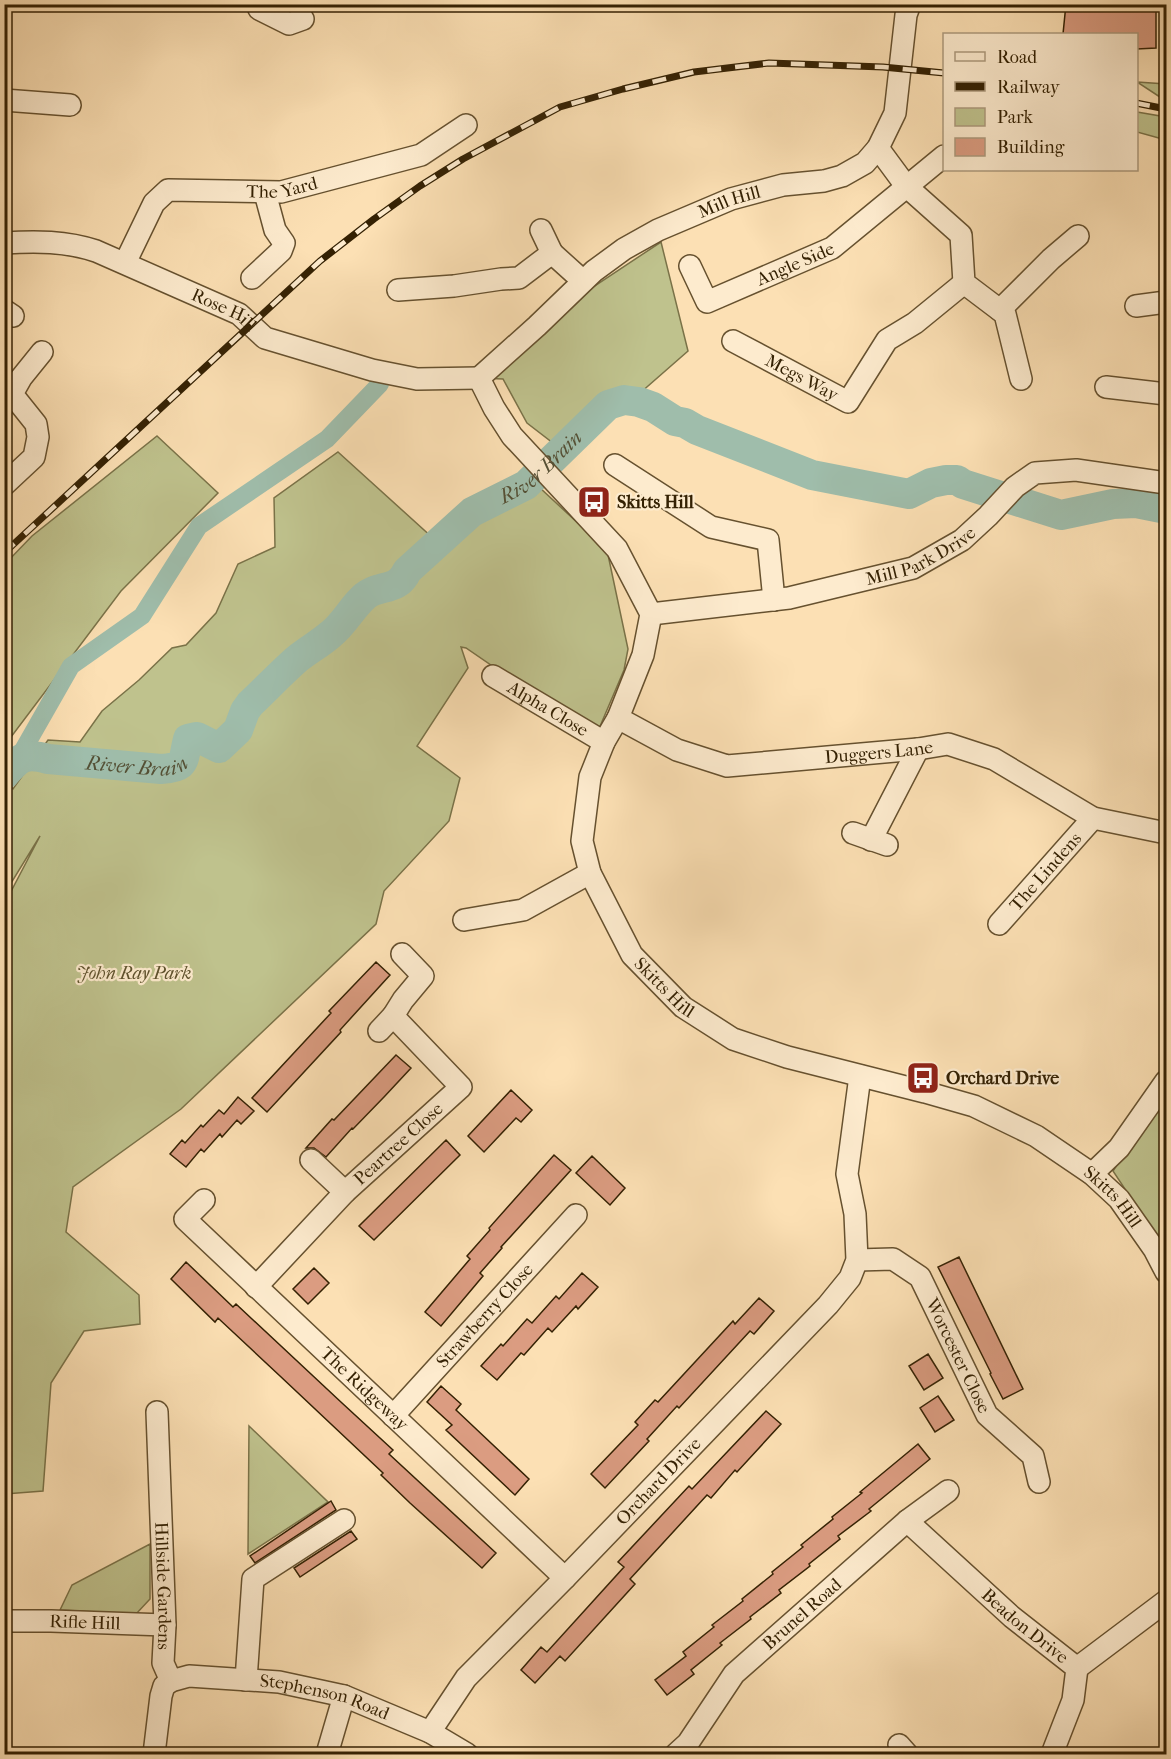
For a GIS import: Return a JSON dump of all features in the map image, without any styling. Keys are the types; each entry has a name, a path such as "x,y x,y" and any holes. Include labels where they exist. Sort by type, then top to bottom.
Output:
{"street":[{"path":"257,4 259,9 289,24 303,19"},
{"name":"Mill Hill","path":"479,378 594,271 624,249 658,230 731,199 783,185 824,181 842,176 865,163 878,148 895,113 906,15 910,4"},
{"path":"4,100 70,105"},
{"name":"The Yard","path":"125,262 154,203 168,190 280,192 421,155 465,125"},
{"path":"878,148 906,186 961,235 964,283 1005,314 1021,379"},
{"path":"906,186 943,158"},
{"name":"Angle Side","path":"690,267 707,302 832,248 906,186"},
{"path":"252,278 280,251 284,243 275,230 265,193"},
{"path":"541,230 552,253 584,281"},
{"path":"1000,310 1051,259 1078,236"},
{"name":"Rose Hill","path":"4,243 42,241 69,243 96,251 239,314 265,338 300,350 372,370 417,379 479,378"},
{"path":"398,290 519,279 552,253"},
{"name":"Megs Way","path":"733,341 848,402 886,340 915,323 964,283"},
{"path":"1136,306 1167,302"},
{"path":"4,485 34,457 38,437 36,424 7,394 42,352"},
{"path":"479,378 494,408 513,436 617,549 651,614"},
{"path":"1106,387 1167,394"},
{"path":"615,465 711,527 768,540 774,600"},
{"name":"Mill Park Drive","path":"651,614 789,598 913,568 962,540 1015,487 1035,473 1076,470 1167,483"},
{"name":"Skitts Hill","path":"651,614 643,655 618,718 604,742 590,777 582,841 590,873 632,955 683,1006 733,1039 787,1057 974,1106 1036,1136 1092,1174 1119,1199 1164,1263"},
{"name":"Alpha Close","path":"493,676 604,742"},
{"name":"Duggers Lane","path":"618,718 677,750 727,766 918,749 948,744 994,759 1093,819 1167,833"},
{"path":"870,840 918,749"},
{"name":"The Lindens","path":"999,924 1093,819"},
{"path":"464,920 523,910 590,873"},
{"name":"Peartree Close","path":"256,1287 345,1192 461,1087 386,1023 423,976 402,954"},
{"path":"857,1260 855,1214 847,1174 861,1076"},
{"path":"1092,1174 1119,1148 1167,1081"},
{"path":"311,1160 345,1192"},
{"name":"The Ridgeway","path":"204,1200 185,1219 565,1578"},
{"name":"Strawberry Close","path":"393,1416 576,1215"},
{"name":"Worcester Close","path":"857,1260 894,1259 920,1277 987,1415 1033,1456 1039,1482"},
{"name":"Orchard Drive","path":"430,1732 466,1678 828,1305 850,1278 857,1260"},
{"name":"Hillside Gardens","path":"157,1412 165,1625 163,1663 171,1681"},
{"name":"Brunel Road","path":"688,1751 734,1674 907,1521 948,1491"},
{"path":"246,1680 253,1579 344,1520"},
{"name":"Beadon Drive","path":"907,1521 1012,1617 1077,1668 1073,1700 1052,1755"},
{"path":"1077,1668 1167,1601"},
{"name":"Rifle Hill","path":"4,1621 165,1625"},
{"name":"Stephenson Road","path":"171,1681 189,1676 279,1682 344,1696 430,1732 467,1755"},
{"path":"154,1755 161,1696 164,1686 171,1681"},
{"path":"327,1755 344,1696"}],"green space":[{"path":"1138,82 1166,84 1166,101 1138,83"},
{"path":"1138,112 1166,117 1166,140 1138,132"},
{"path":"661,242 688,351 632,400 597,400 553,443 527,423 503,379 479,378 590,289"},
{"path":"157,436 218,493 121,591 5,745 5,564 32,536"},
{"name":"John Ray Park","path":"338,452 445,549 456,537 540,488 607,550 628,649 624,670 598,731 552,707 466,648 461,647 468,668 417,746 460,778 449,821 384,891 376,924 181,1109 73,1187 66,1232 139,1295 140,1324 84,1331 51,1383 43,1491 5,1494 5,903 40,836 5,893 4,774 13,789 48,740 80,742 102,711 172,648 186,645 216,613 238,564 275,547 274,498"},
{"path":"1166,1089 1166,1251 1113,1171"},
{"path":"249,1426 328,1502 248,1554"},
{"path":"150,1544 150,1599 136,1614 60,1610 72,1585"}],"building":[{"path":"1066,4 1156,4 1156,48 1138,49 1138,33 1063,33"},
{"path":"376,962 390,975 267,1112 252,1098"},
{"path":"396,1055 411,1068 326,1157 314,1148 306,1148 332,1119 334,1120"},
{"path":"511,1090 532,1110 521,1122 516,1118 484,1152 468,1136"},
{"path":"238,1097 254,1111 241,1124 237,1120 204,1152 201,1149 186,1167 170,1154 182,1140 185,1143 219,1110 224,1114"},
{"path":"446,1140 460,1155 374,1240 359,1226"},
{"path":"554,1155 571,1170 501,1247 480,1273 483,1276 441,1326 425,1312 470,1259 467,1256 490,1230 489,1228"},
{"path":"592,1156 625,1188 610,1205 576,1173"},
{"path":"959,1257 1023,1389 1003,1399 938,1267"},
{"path":"186,1262 233,1307 236,1304 393,1450 389,1454 496,1553 482,1568 410,1503 381,1475 383,1473 218,1318 215,1322 171,1279"},
{"path":"314,1268 329,1283 308,1304 293,1289"},
{"path":"582,1273 598,1287 578,1309 576,1306 552,1332 548,1328 497,1380 481,1366 527,1319 532,1323 556,1296 559,1299"},
{"path":"759,1298 774,1311 754,1334 750,1331 679,1408 677,1406 647,1439 649,1441 605,1488 591,1474 638,1425 635,1422 655,1400 658,1402 733,1321 735,1324"},
{"path":"928,1354 943,1378 924,1390 909,1366"},
{"path":"441,1386 461,1404 456,1410 529,1479 515,1495 446,1430 452,1425 427,1402"},
{"path":"938,1396 954,1420 935,1432 920,1408"},
{"path":"766,1411 781,1424 737,1472 735,1470 711,1498 707,1495 630,1579 635,1584 565,1661 560,1656 535,1683 521,1670 541,1647 547,1652 624,1567 618,1562 689,1486 692,1489"},
{"path":"918,1444 930,1459 869,1509 871,1511 838,1536 840,1539 779,1590 781,1593 750,1617 751,1619 720,1643 722,1645 691,1670 694,1674 667,1695 655,1680 686,1656 683,1652 803,1547 801,1545 862,1493 860,1492"},
{"path":"331,1501 336,1510 255,1563 250,1556"},
{"path":"351,1531 357,1539 300,1577 294,1568"}],"waterway":[{"path":"18,759 71,666 142,616 199,526 327,439 380,384"},
{"name":"River Brain","path":"4,775 18,761 33,756 161,769 180,765 188,739 197,737 219,748 238,730 250,704 297,659 336,630 365,596 399,582 407,571 472,512 526,485 608,405 624,400 653,407 675,421 685,423 697,430 812,475 909,494 931,483 957,480 963,484 1061,515 1113,504 1136,503 1166,509"}],"railway":[{"path":"4,553 320,261 420,186 463,159 560,107 694,72 769,63 883,67 943,73"},
{"path":"1138,103 1166,109"}],"place":[{"name":"Skitts Hill","path":"594,502"},
{"name":"Orchard Drive","path":"923,1078"}]}
